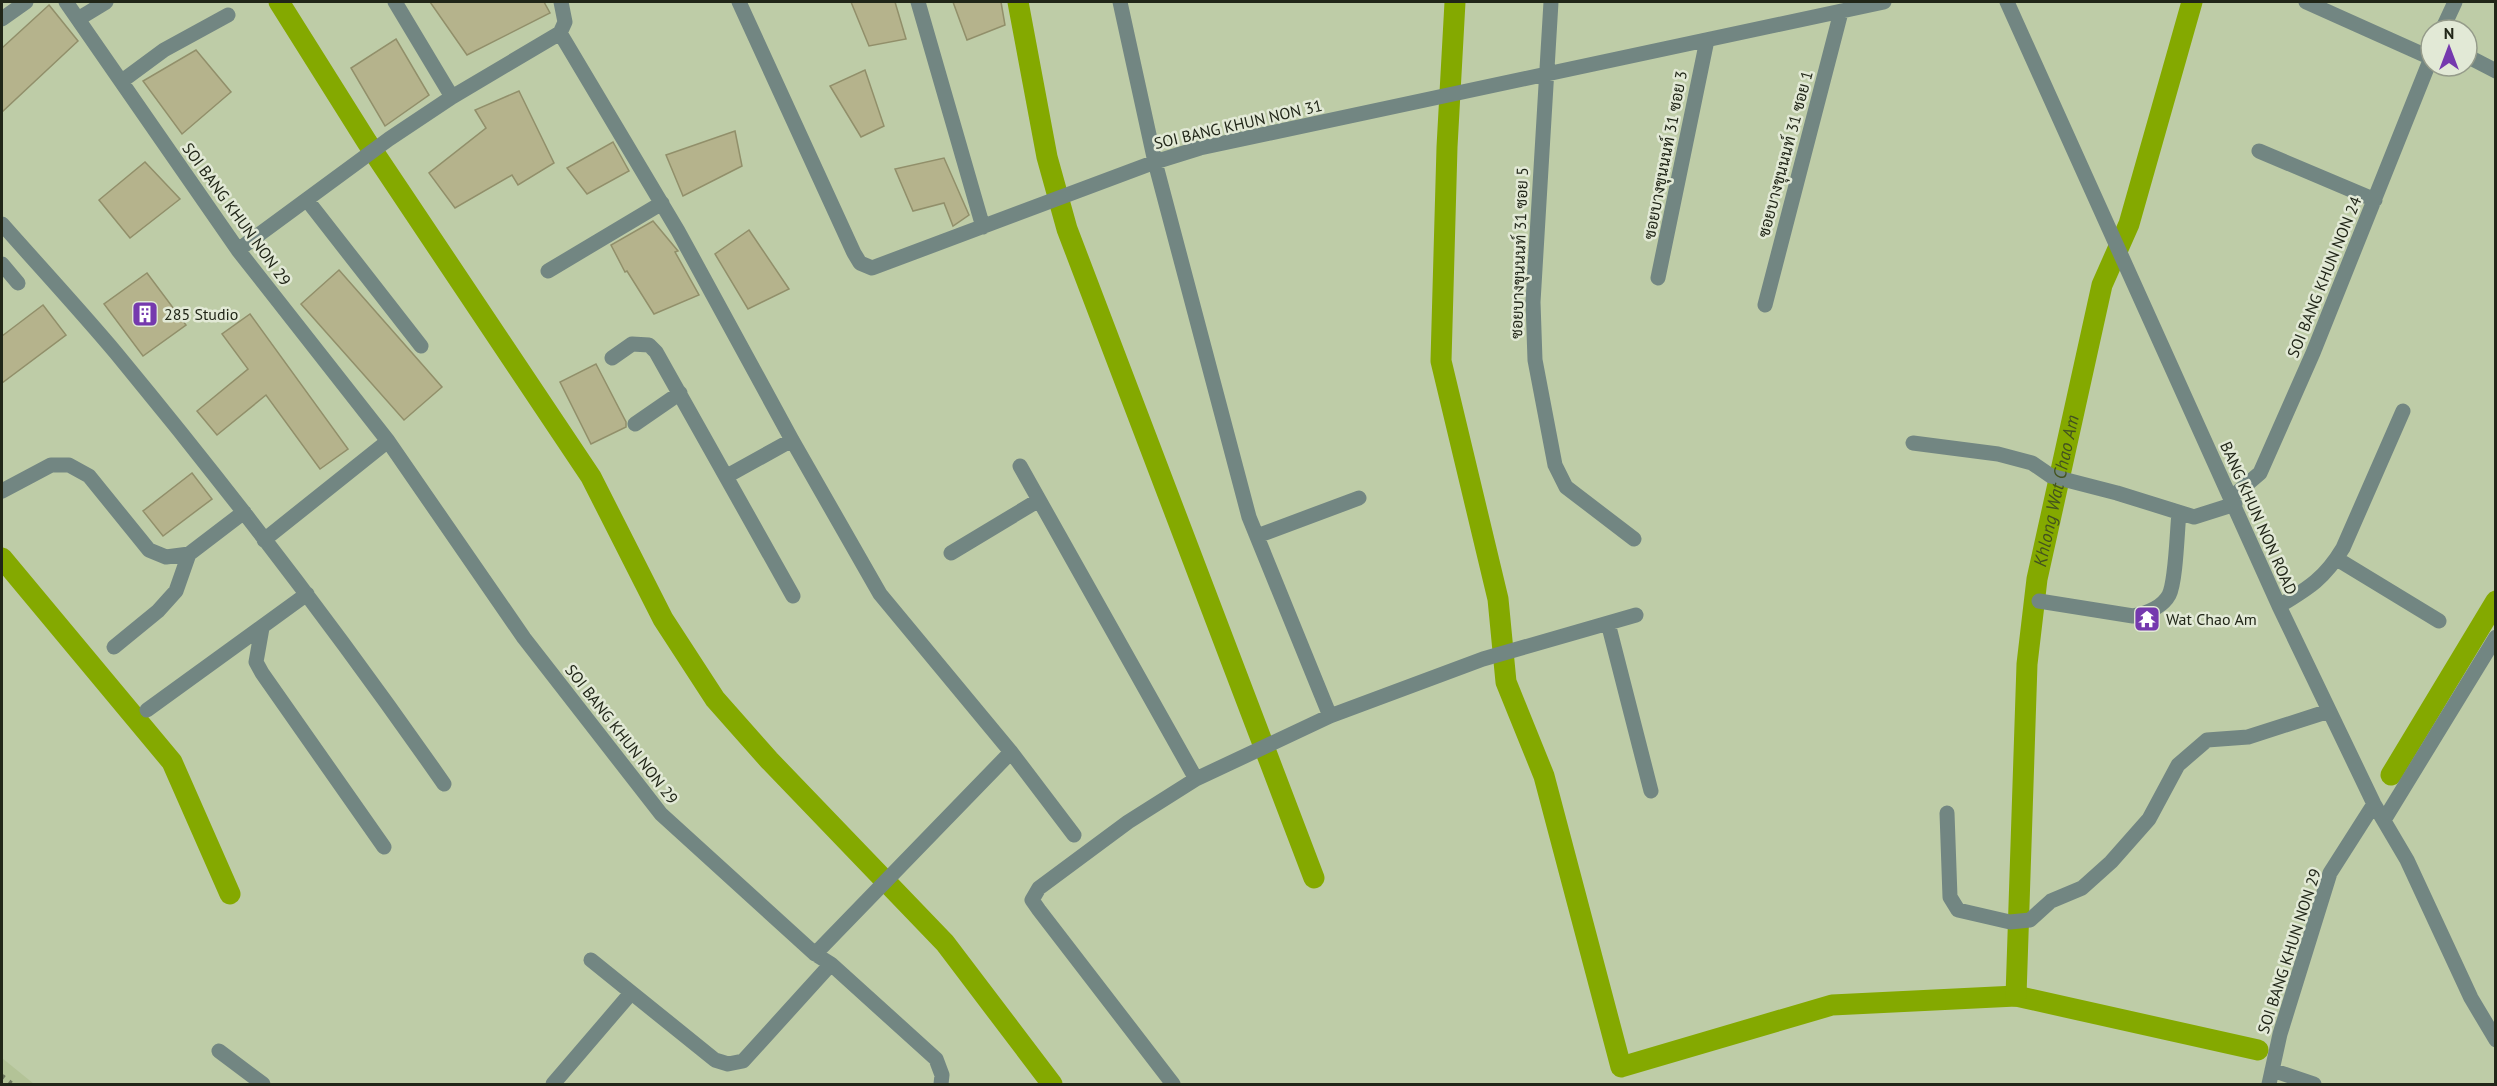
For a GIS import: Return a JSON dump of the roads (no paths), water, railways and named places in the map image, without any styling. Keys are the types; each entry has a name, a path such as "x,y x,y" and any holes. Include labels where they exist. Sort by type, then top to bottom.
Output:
{"street":[{"path":"2,19 26,2"},
{"name":"SOI BANG KHUN NON 29","path":"66,2 238,250 388,441 524,638 661,814 815,954 831,964 936,1059 942,1075 941,1084"},
{"path":"78,19 106,2"},
{"path":"395,2 452,97"},
{"path":"238,250 389,139 452,97 560,33 565,22 561,2"},
{"name":"SOI BANG KHUN NON 31","path":"740,2 860,263 865,267 877,267 1155,162 1200,148 1884,2"},
{"path":"918,2 983,227"},
{"path":"1120,2 1155,162 1249,517 1329,716"},
{"name":"ซอยบางขุนนนท์ 31 ซอย 5","path":"1551,2 1533,302 1535,360 1555,465 1566,487 1634,539"},
{"name":"BANG KHUN NON ROAD","path":"2007,2 2279,606 2374,804 2408,860 2471,998 2496,1040"},
{"path":"2306,2 2419,53"},
{"path":"2448,18 2455,2"},
{"name":"ซอยบางขุนนนท์ 31 ซอย 1","path":"1765,305 1841,12"},
{"path":"122,81 164,50 228,15"},
{"path":"560,33 662,203 792,440 880,594 1011,752 1074,835"},
{"name":"ซอยบางขุนนนท์ 31 ซอย 3","path":"1658,278 1707,40"},
{"path":"2479,63 2496,71"},
{"name":"SOI BANG KHUN NON 24","path":"2233,500 2260,473 2375,200 2423,78"},
{"path":"2259,151 2375,200"},
{"path":"307,200 421,346"},
{"path":"548,271 662,203"},
{"path":"2,224 115,352 244,512 307,594 444,784"},
{"path":"2,264 18,283"},
{"path":"612,358 633,344 649,345 680,393 792,596"},
{"path":"635,424 680,393"},
{"path":"2279,606 2313,586 2332,568 2403,411"},
{"path":"727,476 792,440"},
{"path":"264,540 388,441"},
{"path":"1913,443 1998,454 2032,463 2059,478 2194,517 2233,500"},
{"path":"2,491 51,465 69,465 89,476 150,550 166,557 189,554 244,512"},
{"path":"1020,466 1196,779"},
{"path":"1257,536 1359,498"},
{"path":"951,553 1039,500"},
{"path":"2039,602 2133,616 2147,613 2161,605 2170,593 2179,513"},
{"path":"114,647 158,611 176,591 189,554"},
{"path":"2337,559 2439,621"},
{"path":"147,710 307,594"},
{"path":"1173,1084 1032,900 1039,888 1128,822 1196,779 1329,716 1483,659 1636,615"},
{"path":"1608,624 1651,791"},
{"path":"262,628 256,662 262,673 384,847"},
{"path":"2384,820 2496,637"},
{"path":"1947,813 1950,897 1958,910 2010,922 2030,920 2051,901 2082,888 2111,862 2150,819 2178,765 2207,740 2248,737 2329,711"},
{"path":"815,954 1011,752"},
{"name":"SOI BANG KHUN NON 29","path":"2272,1071 2280,1034 2330,873 2374,804"},
{"path":"591,960 715,1060 728,1064 743,1061 831,964"},
{"path":"553,1084 631,993"},
{"path":"219,1051 263,1084"},
{"path":"2272,1071 2296,1081 2314,1084"}],"waterway":[{"path":"279,2 367,142 591,477 663,619 715,699 769,760 945,943 1052,1084"},
{"path":"1018,2 1047,157 1067,229 1314,878"},
{"path":"1455,2 1447,147 1441,361 1498,599 1506,682 1544,776 1621,1067 1832,1005 2016,996 2258,1050"},
{"name":"Khlong Wat Chao Am","path":"2016,996 2027,664 2037,579 2102,285 2129,224 2192,2"},
{"path":"2,558 172,762 230,894"},
{"path":"2391,775 2496,601"}],"railway":[{"path":"2,1076 12,1084"}],"place":[{"name":"285 Studio","path":"145,314"},
{"name":"Wat Chao Am","path":"2147,619"}]}
